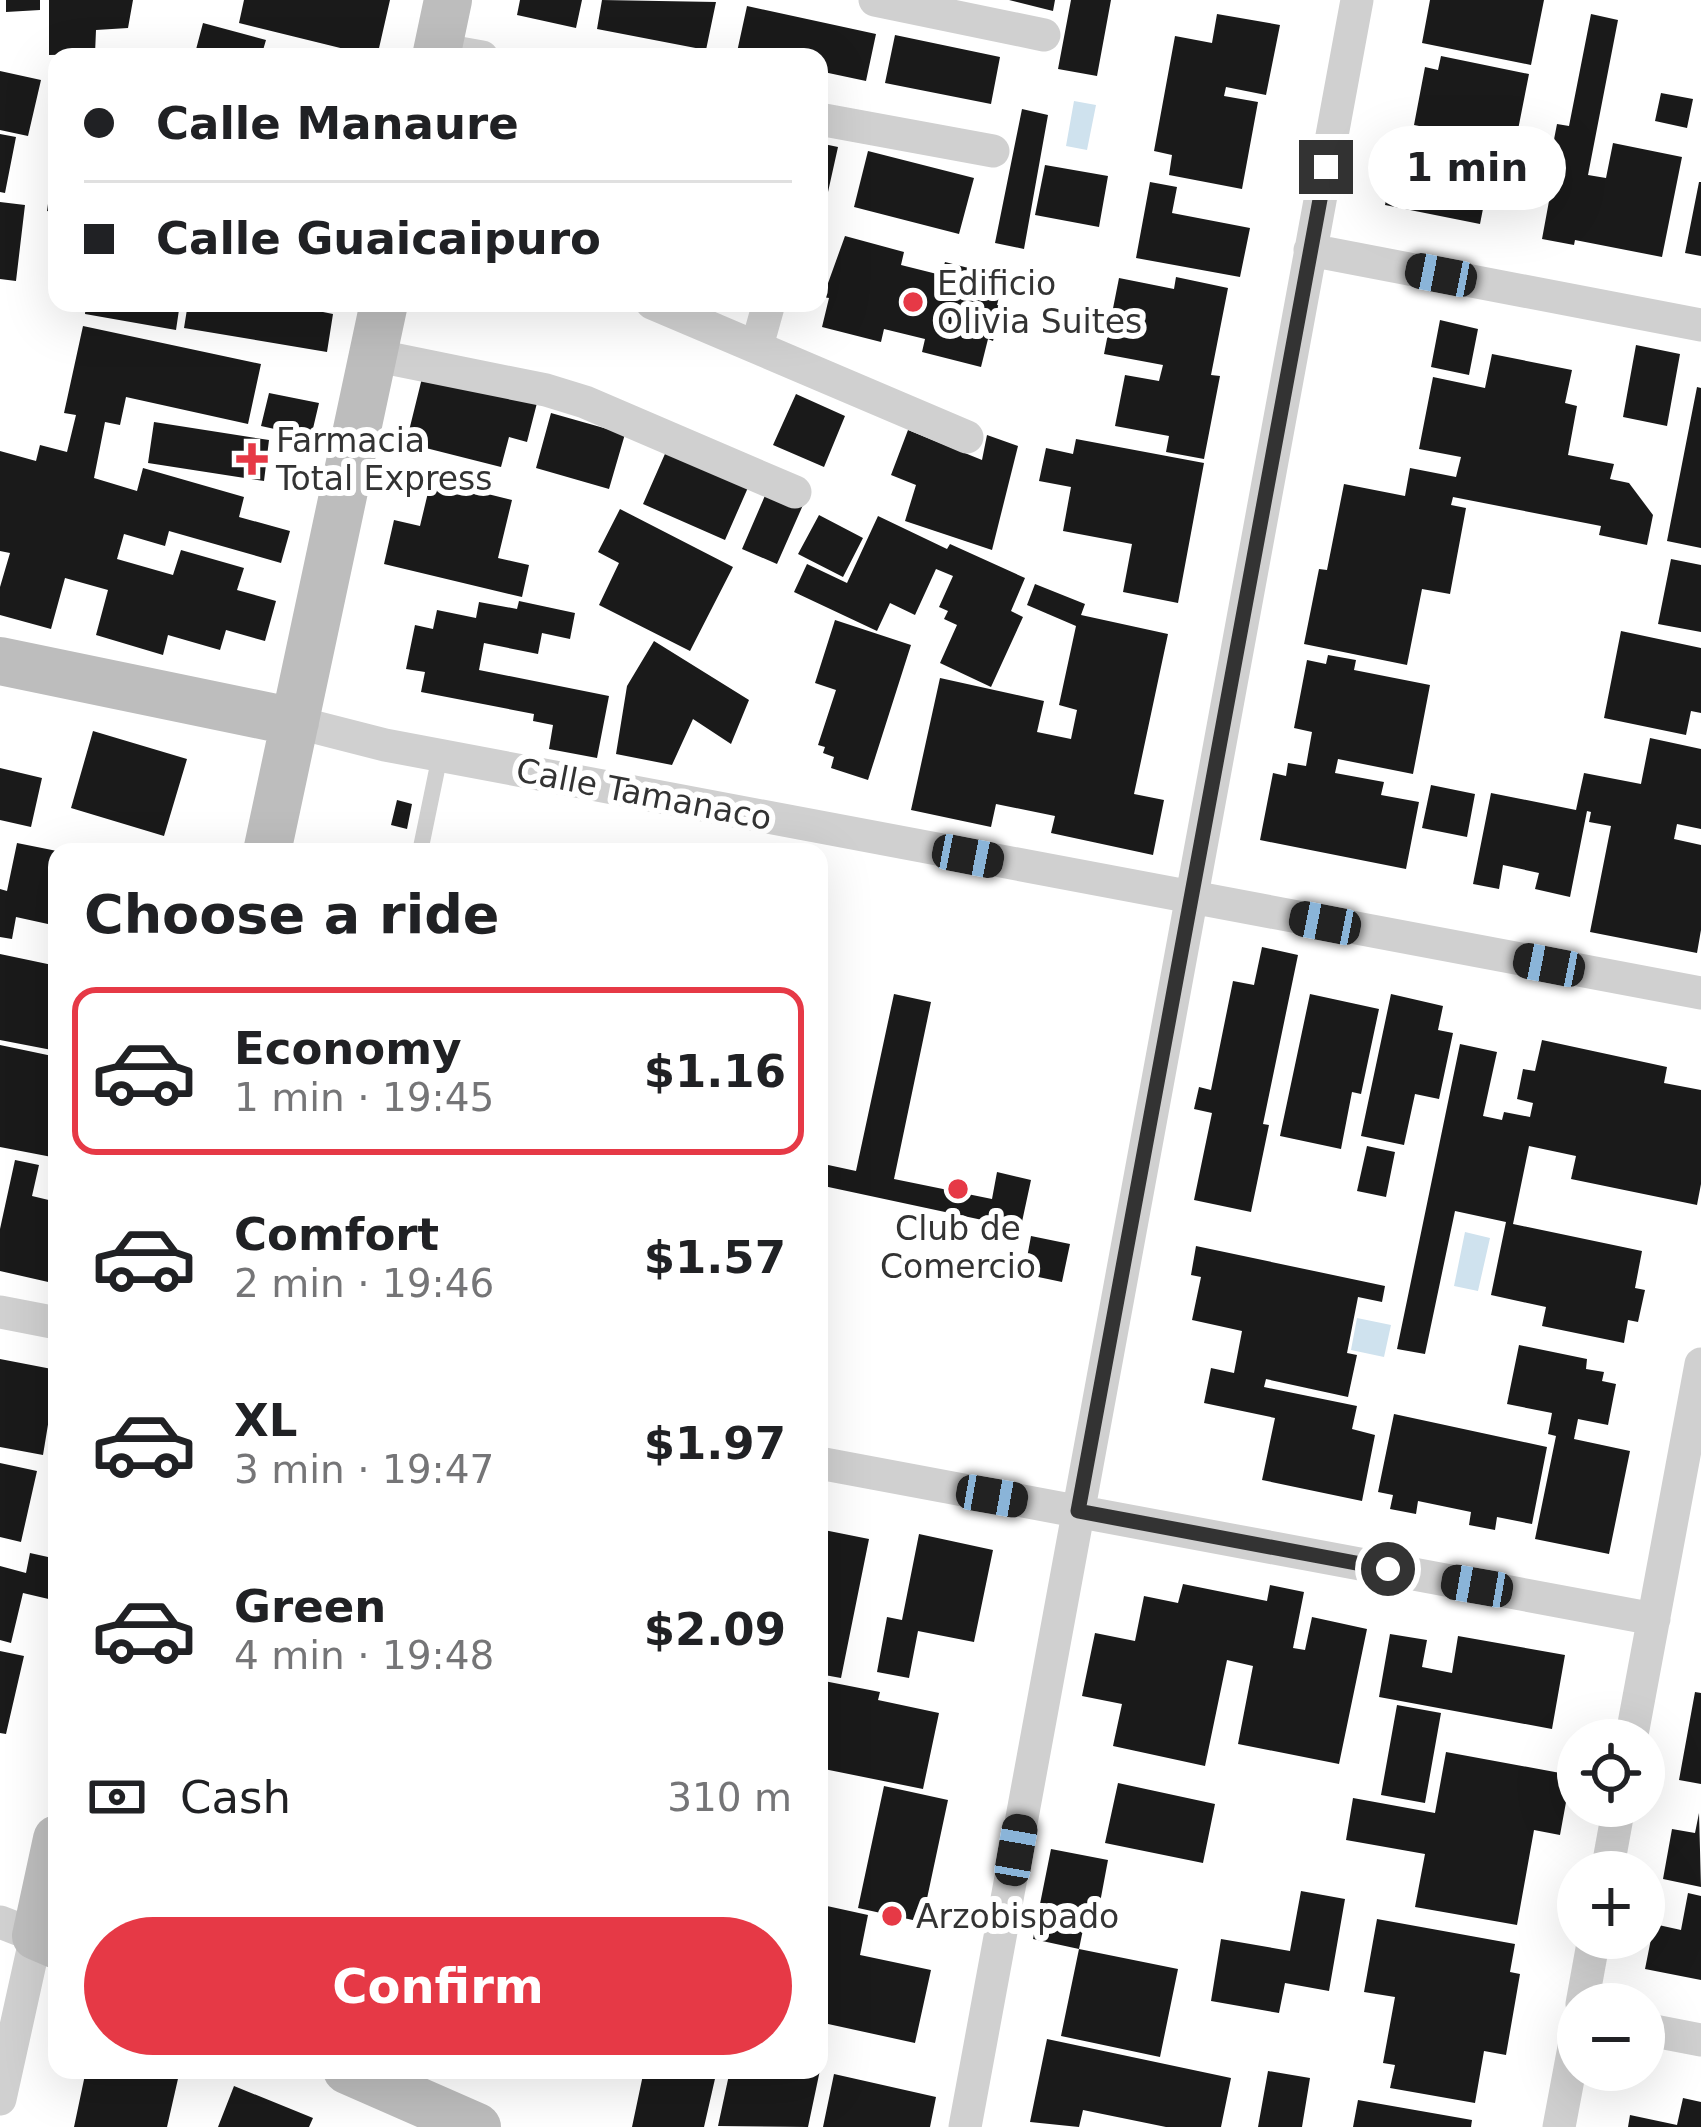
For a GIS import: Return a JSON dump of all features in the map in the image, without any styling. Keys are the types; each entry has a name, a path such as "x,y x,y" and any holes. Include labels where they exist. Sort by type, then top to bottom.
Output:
{"street":[{"path":"448,0 452,48"},
{"path":"875,0 1044,35"},
{"path":"965,2127 1357,0"},
{"path":"828,121 993,151"},
{"path":"1310,250 1701,325"},
{"path":"269,843 382,312"},
{"path":"674,312 967,437"},
{"path":"757,346 766,312"},
{"path":"373,355 546,389 795,492"},
{"path":"0,661 295,722"},
{"name":"Calle Tamanaco","path":"295,722 440,755 1701,993"},
{"path":"0,1312 48,1320"},
{"path":"1635,1719 1701,1364"},
{"path":"828,1465 1654,1619"},
{"path":"0,2099 31,1934 48,1872"},
{"path":"1665,2034 1701,2040"},
{"path":"368,2079 477,2127"},
{"path":"1559,2127 1566,2091"}],"lane":[{"path":"422,843 440,755"}],"water":[{"path":"1074,101 1096,105 1087,150 1066,146"},
{"path":"1465,1232 1490,1238 1478,1291 1454,1286"},
{"path":"1357,1318 1391,1325 1384,1357 1351,1350"}],"building":[{"path":"6,0 40,0 40,10 6,12"},
{"path":"49,0 133,0 128,28 96,30 95,48 49,48"},
{"path":"244,0 390,0 379,48 340,48 239,23"},
{"path":"520,0 582,0 576,28 517,15"},
{"path":"602,0 716,2 706,48 597,29"},
{"path":"1009,0 1055,0 1053,11"},
{"path":"1071,0 1111,0 1097,76 1058,69"},
{"path":"1430,0 1544,0 1531,65 1422,43"},
{"path":"747,6 876,34 866,81 828,73 828,48 738,48"},
{"path":"1217,14 1280,25 1266,95 1226,87 1224,96 1258,102 1242,189 1169,175 1172,155 1154,151 1175,36 1212,43"},
{"path":"1591,14 1618,20 1588,175 1606,178 1613,143 1682,157 1662,257 1575,240 1574,245 1542,239 1549,201 1499,191 1507,151 1550,160 1557,124 1569,126"},
{"path":"203,23 266,40 264,48 196,48"},
{"path":"895,35 1000,57 991,104 885,83"},
{"path":"1441,56 1529,74 1515,145 1414,125 1425,67 1438,70"},
{"path":"0,71 41,80 28,136 0,130"},
{"path":"1661,93 1693,99 1687,128 1655,121"},
{"path":"1022,109 1048,115 1024,249 995,243"},
{"path":"0,134 16,137 5,193 0,192"},
{"path":"1417,142 1493,158 1480,224 1385,205 1393,165 1411,169"},
{"path":"828,145 838,147 828,192"},
{"path":"868,151 974,178 959,234 854,207"},
{"path":"1045,165 1108,176 1099,227 1035,215"},
{"path":"1150,182 1177,187 1172,213 1250,228 1240,277 1136,258"},
{"path":"1701,182 1701,256 1685,253"},
{"path":"0,202 25,205 16,281 0,279"},
{"name":"Edificio Olivia Suites","path":"845,236 904,252 901,265 941,275 945,262 1004,277 997,305 1002,306 981,367 922,352 925,339 884,329 881,342 822,327 828,312 828,283"},
{"path":"1176,277 1228,288 1211,375 1220,376 1204,459 1166,452 1169,436 1115,426 1125,375 1159,381 1163,365 1104,354 1119,278 1174,289"},
{"path":"85,312 179,312 176,330"},
{"path":"187,312 333,314 327,352 184,328"},
{"path":"1440,320 1478,329 1469,375 1431,367"},
{"path":"83,326 261,364 248,424 126,397 120,425 105,422 94,478 137,491 143,468 244,497 239,517 290,531 281,563 169,531 165,546 124,534 117,559 173,575 181,550 244,568 237,590 276,601 265,641 226,630 220,650 168,635 163,655 96,635 108,590 65,578 51,629 0,615 0,587 10,553 0,551 0,451 36,461 40,445 67,452 76,415 64,413"},
{"path":"1636,345 1680,354 1667,426 1623,417"},
{"path":"1492,354 1572,370 1565,403 1577,406 1568,455 1614,464 1610,479 1629,483 1653,515 1647,545 1599,535 1601,526 1453,497 1451,505 1466,508 1450,594 1422,589 1407,665 1304,644 1319,569 1327,570 1344,484 1405,496 1410,468 1456,477 1461,457 1419,449 1433,377 1485,388"},
{"path":"423,374 537,403 527,442 509,437 501,467 406,443"},
{"path":"1697,387 1701,388 1701,548 1667,541"},
{"path":"269,393 319,403 311,437 261,426"},
{"path":"796,394 845,416 824,467 773,445"},
{"path":"551,413 625,434 609,489 536,468"},
{"path":"154,422 269,440 264,481 148,463"},
{"path":"908,430 982,460 987,435 1018,446 992,550 905,521 916,485 891,475"},
{"path":"1076,439 1204,463 1178,603 1123,592 1132,544 1063,531 1071,487 1039,481 1046,448 1073,454"},
{"path":"668,447 750,483 725,540 643,504"},
{"path":"431,480 512,500 498,558 529,565 522,597 384,564 394,520 420,526"},
{"path":"767,491 803,505 777,564 742,549"},
{"path":"620,509 733,567 690,651 599,605 619,563 598,552"},
{"path":"819,515 863,538 843,577 798,554"},
{"path":"878,516 1025,578 1011,611 1023,617 991,687 940,663 957,625 944,619 948,611 939,607 953,576 936,569 915,615 890,603 877,631 794,592 807,564 847,583"},
{"path":"1671,559 1701,565 1701,632 1658,624"},
{"path":"1035,584 1085,604 1081,615 1168,634 1134,794 1164,800 1153,855 1051,833 1055,816 996,804 991,827 911,810 940,678 1044,701 1037,732 1071,739 1077,710 1059,705 1076,626 1027,605"},
{"path":"519,601 575,613 570,639 542,633 538,654 484,643 479,670 609,696 597,758 549,749 553,725 533,721 534,714 421,692 425,672 406,669 415,625 433,629 437,610 476,618 479,602 517,609"},
{"path":"835,620 911,645 868,780 831,768 834,757 818,745 836,690 815,683"},
{"path":"1621,631 1701,648 1701,713 1691,711 1686,735 1604,718"},
{"path":"654,641 749,700 731,744 693,719 672,765 616,754 627,686"},
{"path":"1328,655 1356,660 1354,670 1430,685 1413,774 1338,759 1335,773 1384,782 1381,795 1419,802 1406,869 1260,840 1273,773 1286,776 1288,763 1306,766 1312,732 1294,728 1307,660 1326,664"},
{"path":"93,731 187,759 164,836 71,808"},
{"path":"1650,738 1701,749 1701,829 1677,824 1674,839 1701,845 1697,953 1590,932 1611,826 1589,822 1591,812 1587,811 1570,897 1535,889 1539,873 1503,865 1499,889 1473,884 1491,793 1576,810 1584,773 1641,784"},
{"path":"0,768 42,778 31,827 0,820"},
{"path":"1431,785 1475,794 1467,837 1422,828"},
{"path":"397,800 412,804 407,829 391,825"},
{"path":"17,843 48,849 48,924 16,917 12,939 0,937 0,889 7,891"},
{"path":"1262,947 1298,955 1263,1124 1269,1125 1251,1212 1194,1200 1212,1113 1194,1109 1199,1087 1211,1090 1233,981 1254,985"},
{"path":"0,954 48,964 48,1049 0,1040"},
{"path":"894,994 931,1002 894,1179 992,1199 997,1172 1031,1180 1017,1245 984,1238 987,1221 828,1187 828,1165 856,1171"},
{"path":"1310,994 1379,1009 1361,1094 1352,1092 1341,1149 1280,1136"},
{"path":"1391,994 1443,1006 1438,1030 1453,1033 1439,1099 1415,1094 1404,1145 1361,1136"},
{"path":"1542,1040 1667,1067 1664,1083 1701,1090 1697,1205 1571,1179 1576,1156 1529,1146 1513,1224 1642,1251 1635,1288 1645,1290 1638,1322 1628,1320 1624,1343 1542,1326 1546,1307 1491,1295 1506,1222 1455,1211 1425,1354 1397,1349 1460,1044 1497,1052 1483,1116 1502,1120 1504,1112 1530,1117 1533,1103 1517,1099 1523,1069 1535,1071"},
{"path":"0,1045 48,1055 48,1156 0,1147"},
{"path":"1367,1146 1395,1152 1386,1197 1357,1191"},
{"path":"15,1160 39,1165 32,1196 48,1200 48,1282 0,1271 0,1229"},
{"path":"1031,1236 1070,1244 1062,1282 1024,1274"},
{"path":"1196,1246 1385,1286 1382,1302 1358,1297 1347,1353 1357,1355 1348,1397 1266,1379 1264,1387 1357,1406 1352,1429 1375,1435 1362,1501 1262,1480 1275,1418 1204,1403 1211,1368 1234,1373 1242,1331 1192,1320 1201,1277 1191,1275"},
{"path":"1519,1345 1587,1359 1586,1369 1604,1372 1602,1381 1616,1384 1608,1425 1578,1419 1574,1439 1630,1451 1609,1554 1535,1539 1556,1436 1548,1434 1552,1413 1507,1404"},
{"path":"0,1359 48,1368 43,1455 0,1447"},
{"path":"1394,1414 1547,1447 1532,1524 1497,1517 1495,1530 1469,1525 1471,1512 1418,1501 1416,1514 1390,1509 1393,1495 1378,1492"},
{"path":"0,1463 37,1471 21,1542 0,1537"},
{"path":"828,1531 869,1539 841,1678 828,1676"},
{"path":"919,1534 993,1550 974,1642 918,1631 909,1678 877,1672 887,1617 902,1620"},
{"path":"30,1553 48,1557 48,1599 23,1593 11,1643 0,1640 0,1566 26,1573"},
{"path":"1183,1584 1267,1601 1270,1585 1304,1592 1293,1648 1305,1650 1312,1617 1367,1629 1339,1764 1238,1744 1253,1666 1227,1660 1205,1766 1113,1746 1122,1704 1082,1696 1095,1633 1135,1641 1144,1596 1178,1603"},
{"path":"1390,1634 1427,1640 1422,1667 1452,1673 1458,1636 1565,1655 1552,1729 1379,1697"},
{"path":"0,1651 24,1656 6,1734 0,1733"},
{"path":"828,1682 880,1692 878,1700 939,1713 923,1789 828,1770"},
{"path":"1695,1692 1701,1693 1701,1784 1679,1780"},
{"path":"1397,1705 1441,1713 1425,1803 1381,1795"},
{"path":"1446,1752 1557,1772 1560,1835 1534,1830 1517,1925 1415,1907 1425,1854 1346,1840 1353,1798 1435,1813"},
{"path":"1118,1783 1215,1804 1203,1863 1105,1843"},
{"path":"884,1786 948,1800 922,1922 858,1908"},
{"path":"1699,1813 1701,1887 1665,1879 1672,1829 1695,1833"},
{"path":"1051,1849 1108,1860 1099,1908 1088,1905 1079,1949 1033,1939"},
{"path":"1301,1891 1345,1899 1329,1991 1285,1983 1279,2013 1211,2001 1221,1939 1290,1951"},
{"path":"1688,1893 1701,1896 1701,1980 1645,1969 1647,1959 1665,1959 1665,1926 1681,1930"},
{"path":"828,1906 868,1915 860,1955 931,1970 915,2043 828,2024"},
{"path":"1377,1919 1515,1944 1510,1972 1520,1974 1506,2055 1484,2051 1475,2103 1390,2088 1395,2065 1383,2063 1395,1997 1364,1992"},
{"path":"1079,1949 1178,1969 1160,2057 1061,2036"},
{"path":"1047,2039 1231,2078 1221,2127 1166,2127 1083,2110 1079,2127 1030,2122"},
{"path":"1268,2071 1310,2078 1302,2127 1258,2127"},
{"path":"834,2074 936,2097 930,2127 823,2127"},
{"path":"84,2079 178,2079 167,2127 74,2127"},
{"path":"642,2079 715,2079 704,2127 632,2127"},
{"path":"728,2079 818,2079 808,2127 718,2126"},
{"path":"234,2086 313,2118 309,2127 218,2127"},
{"path":"1683,2098 1701,2102 1701,2127 1628,2127 1630,2115 1677,2125"},
{"path":"1358,2100 1472,2120 1471,2127 1353,2127"}],"place":[{"name":"Edificio Olivia Suites","path":"913,302"},
{"name":"Farmacia Total Express","path":"252,459"},
{"name":"Club de Comercio","path":"958,1189"},
{"name":"Arzobispado","path":"892,1916"}],"route":[{"path":"1326,167 1078,1511 1388,1569"}]}
